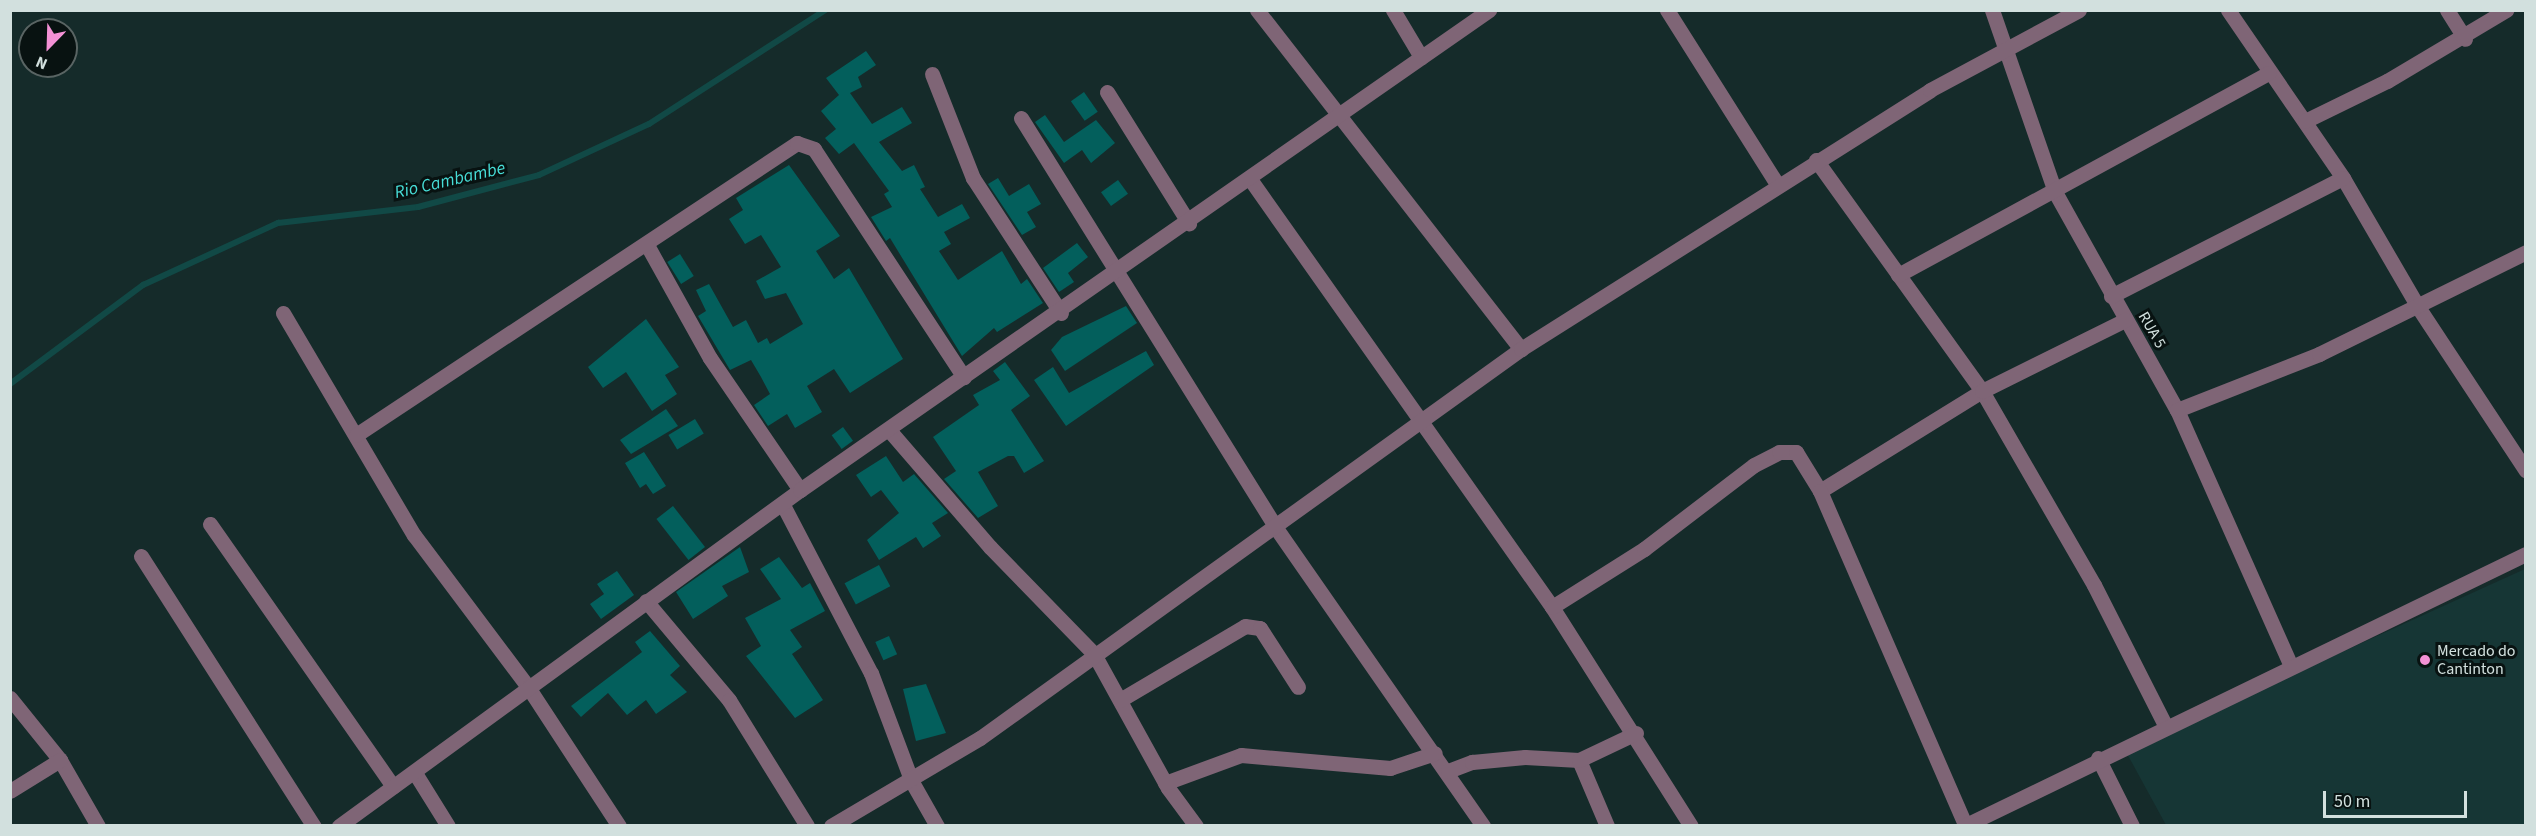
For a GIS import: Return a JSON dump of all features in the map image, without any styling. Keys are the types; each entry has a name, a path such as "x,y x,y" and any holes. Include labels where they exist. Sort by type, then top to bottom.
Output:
{"street":[{"path":"1257,10 1521,349"},
{"path":"1393,10 1421,57"},
{"path":"339,825 415,773 528,687 783,505 800,490 1061,313 1117,269 1189,223 1488,10"},
{"path":"1667,10 1777,184"},
{"name":"RUA 5","path":"1992,10 2055,192 2111,297 2177,410 2290,664"},
{"path":"831,825 912,782 1276,528 1419,419 1521,349 1815,160 2005,49 2079,10"},
{"path":"2228,10 2343,178 2418,307 2526,471"},
{"path":"2447,10 2464,39"},
{"path":"2305,121 2464,39 2506,10"},
{"path":"1898,275 2055,192 2269,73"},
{"path":"932,74 973,178 1061,313"},
{"path":"1107,92 1189,223"},
{"path":"1021,118 1276,528 1448,771 1483,825"},
{"path":"356,435 647,246 797,143 808,143 964,377"},
{"path":"1815,160 1982,392 2094,585 2165,725"},
{"path":"2111,297 2343,178"},
{"path":"1250,179 1552,608 1636,733 1691,825"},
{"path":"647,246 710,358 800,490"},
{"path":"2177,410 2319,354 2526,252"},
{"path":"283,313 414,535 528,687 619,825"},
{"path":"1820,491 1982,392 2125,320"},
{"path":"889,430 990,547 1094,654 1165,783 1196,825"},
{"path":"1552,608 1779,452 1796,452 1820,491 1965,825 2290,664 2526,554"},
{"path":"783,505 871,673 912,782 938,825"},
{"path":"210,524 393,786"},
{"path":"141,556 314,825"},
{"path":"646,601 729,700 807,825"},
{"path":"1120,700 1245,626 1260,628 1298,687"},
{"path":"10,698 60,760 98,825"},
{"path":"1448,771 1472,762 1525,757 1579,760 1636,733"},
{"path":"1165,783 1241,755 1390,768 1435,753"},
{"path":"2098,758 2132,825"},
{"path":"10,790 60,760"},
{"path":"1579,760 1607,825"},
{"path":"415,773 448,825"}],"shaded area":[{"name":"Mercado do Cantinton","path":"2525,569 2525,825 2166,825 2125,750"}],"building":[{"path":"866,51 876,65 858,77 862,87 850,93 872,124 902,107 912,123 879,142 902,171 914,165 925,187 920,189 938,217 962,204 970,218 944,232 951,244 939,251 958,280 1002,251 1021,284 1027,279 1043,303 997,332 994,328 962,356 890,238 886,241 871,217 892,207 884,194 889,191 854,143 839,154 825,138 836,129 821,111 839,95 826,78"},
{"path":"1084,92 1098,112 1085,121 1071,101"},
{"path":"1045,115 1064,142 1096,120 1115,143 1091,163 1082,150 1064,163 1035,122"},
{"path":"789,165 840,236 816,251 834,279 849,268 903,359 850,393 834,369 807,386 822,412 795,428 787,414 768,426 754,405 770,394 751,360 730,370 698,316 706,311 696,290 709,284 733,327 746,320 758,343 767,338 770,344 803,324 786,293 765,299 756,281 781,267 761,235 745,244 729,219 743,210 736,198"},
{"path":"998,178 1009,196 1029,184 1041,204 1027,212 1036,227 1022,235 988,184"},
{"path":"1118,180 1128,194 1111,206 1101,192"},
{"path":"1077,243 1088,257 1068,273 1074,282 1059,292 1043,268"},
{"path":"680,254 694,276 681,284 667,262"},
{"path":"1126,306 1137,323 1065,371 1051,350 1062,337"},
{"path":"646,319 679,367 665,375 677,394 652,411 626,372 603,388 588,367"},
{"path":"1146,351 1154,365 1066,426 1034,380 1053,367 1069,393"},
{"path":"1005,362 1030,396 1011,410 1044,461 1024,473 1014,456 1008,456 978,472 998,506 978,518 944,479 956,471 933,437 979,405 973,395 1000,380 993,371"},
{"path":"666,409 678,426 631,454 620,440"},
{"path":"695,419 704,434 677,450 668,435"},
{"path":"843,427 853,441 842,449 832,435"},
{"path":"644,452 666,486 653,494 646,484 640,488 625,463"},
{"path":"886,456 903,482 914,474 948,513 932,523 941,536 923,548 916,537 879,560 867,540 899,513 881,490 871,497 856,475"},
{"path":"673,506 705,547 688,560 656,519"},
{"path":"740,547 749,572 722,586 728,596 693,619 676,592"},
{"path":"779,557 802,588 810,583 825,611 790,630 802,647 792,654 823,700 795,718 746,656 761,646 745,618 781,599 760,569"},
{"path":"879,565 890,586 856,605 845,583"},
{"path":"617,571 634,595 601,619 590,604 604,594 597,584"},
{"path":"650,631 680,666 670,675 687,692 656,714 646,700 627,715 608,693 581,717 571,706 642,652 635,642"},
{"path":"889,636 897,654 883,660 875,642"},
{"path":"926,684 946,733 916,741 903,689"}],"waterway":[{"name":"Rio Cambambe","path":"10,384 143,285 278,223 418,207 539,175 649,124 825,10"}],"place":[{"name":"Mercado do Cantinton","path":"2425,660"}]}
